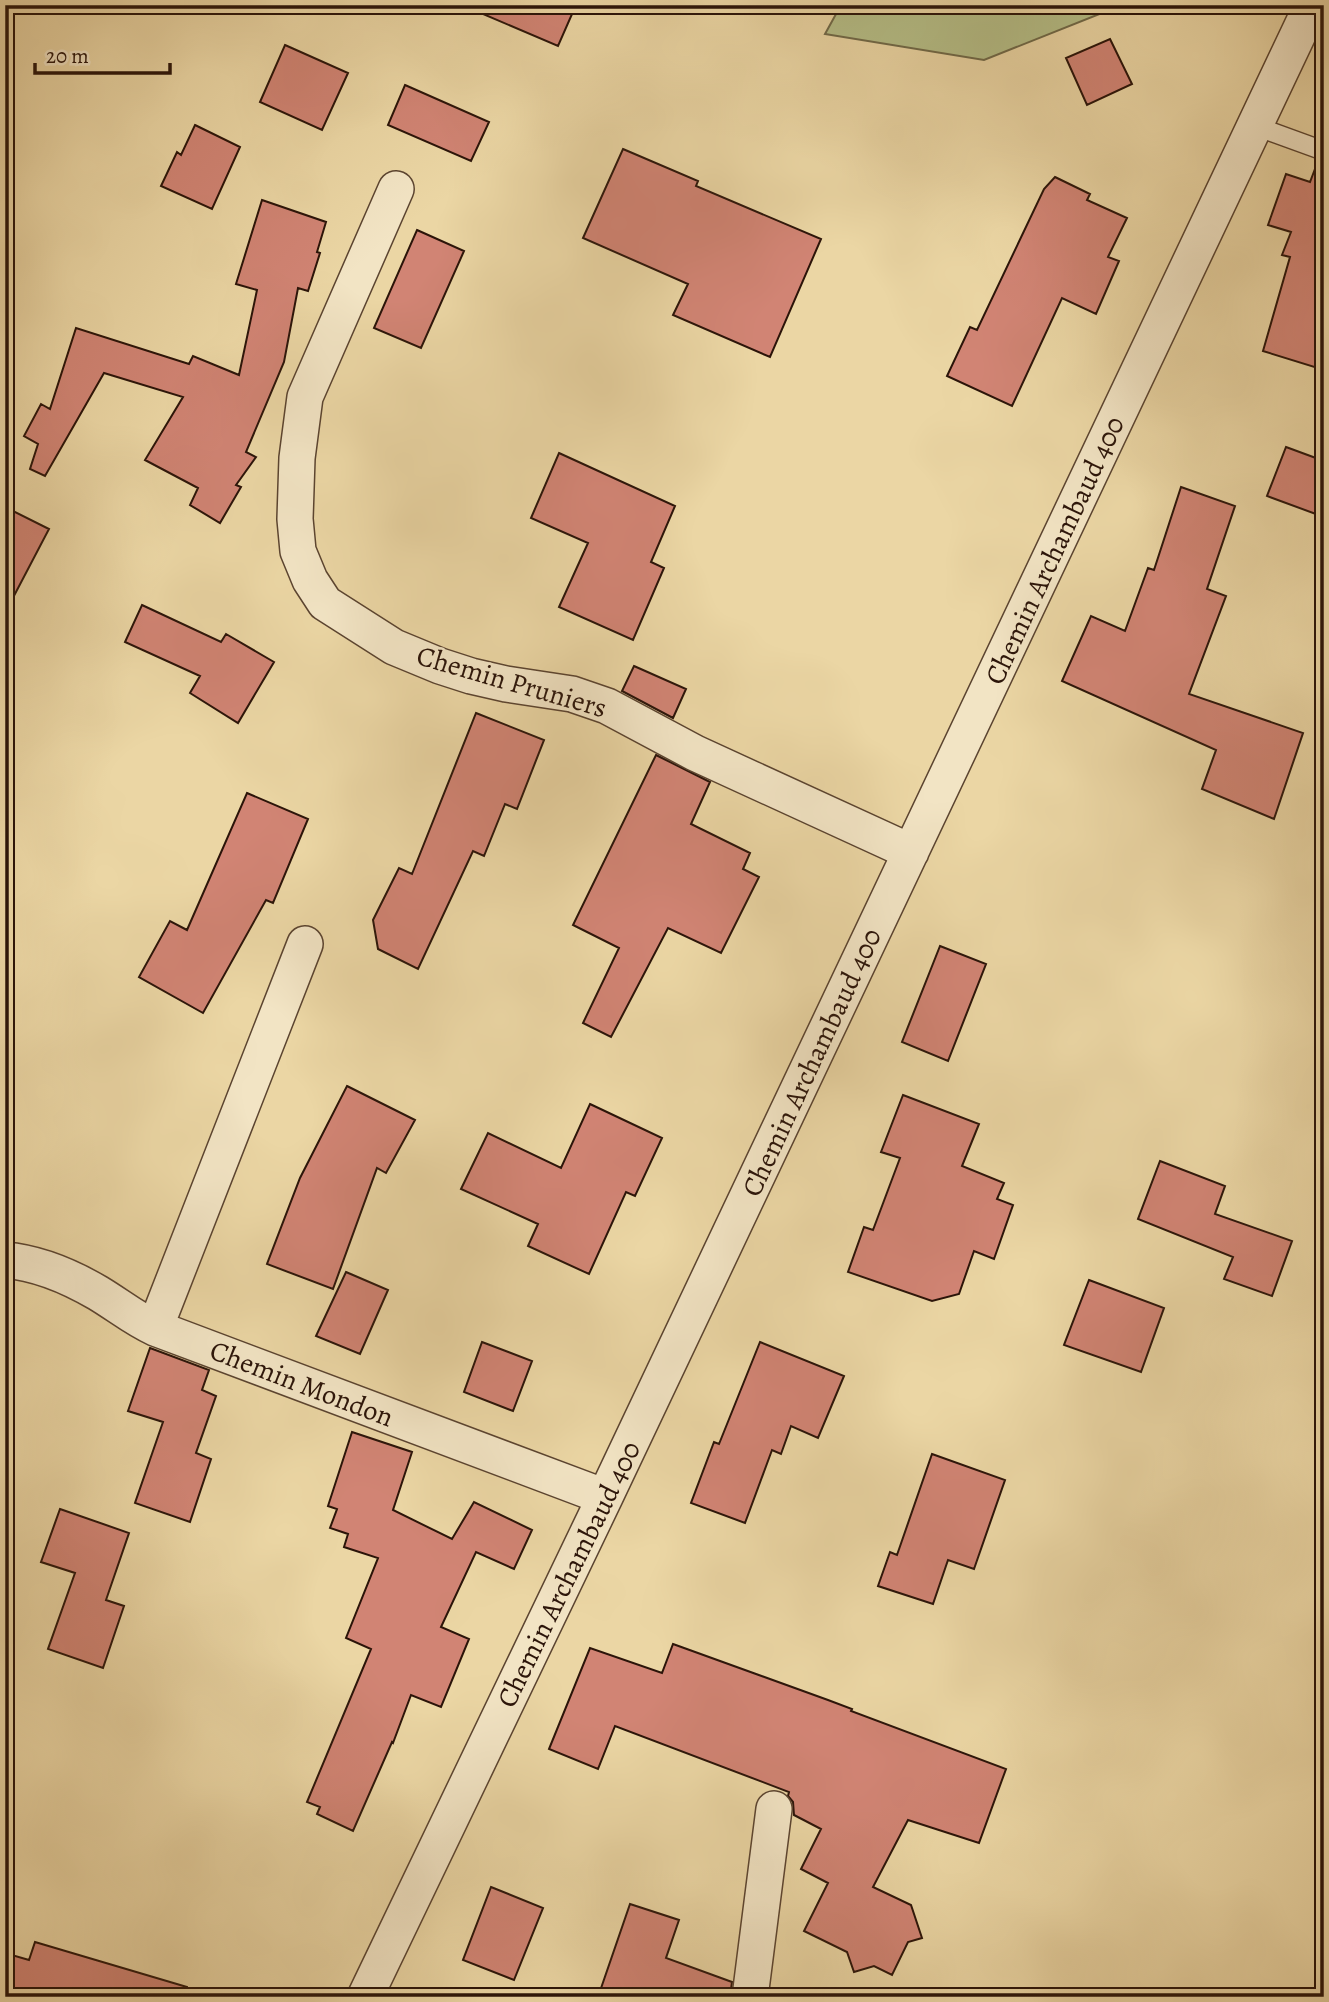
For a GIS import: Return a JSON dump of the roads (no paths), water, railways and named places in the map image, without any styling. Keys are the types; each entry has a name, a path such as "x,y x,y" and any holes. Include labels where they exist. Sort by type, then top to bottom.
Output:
{"street":[{"name":"Chemin Archambaud 400","path":"365,1997 1312,5"},
{"name":"Chemin Pruniers","path":"396,189 305,397 297,458 295,519 298,551 310,580 325,603 394,647 440,666 494,681 572,694 607,706 695,753 911,852"},
{"path":"155,1328 305,944"},
{"name":"Chemin Mondon","path":"5,1259 49,1269 99,1293 155,1328 605,1497"},
{"path":"750,1997 774,1809"}],"lane":[{"path":"1255,126 1324,151"}]}
